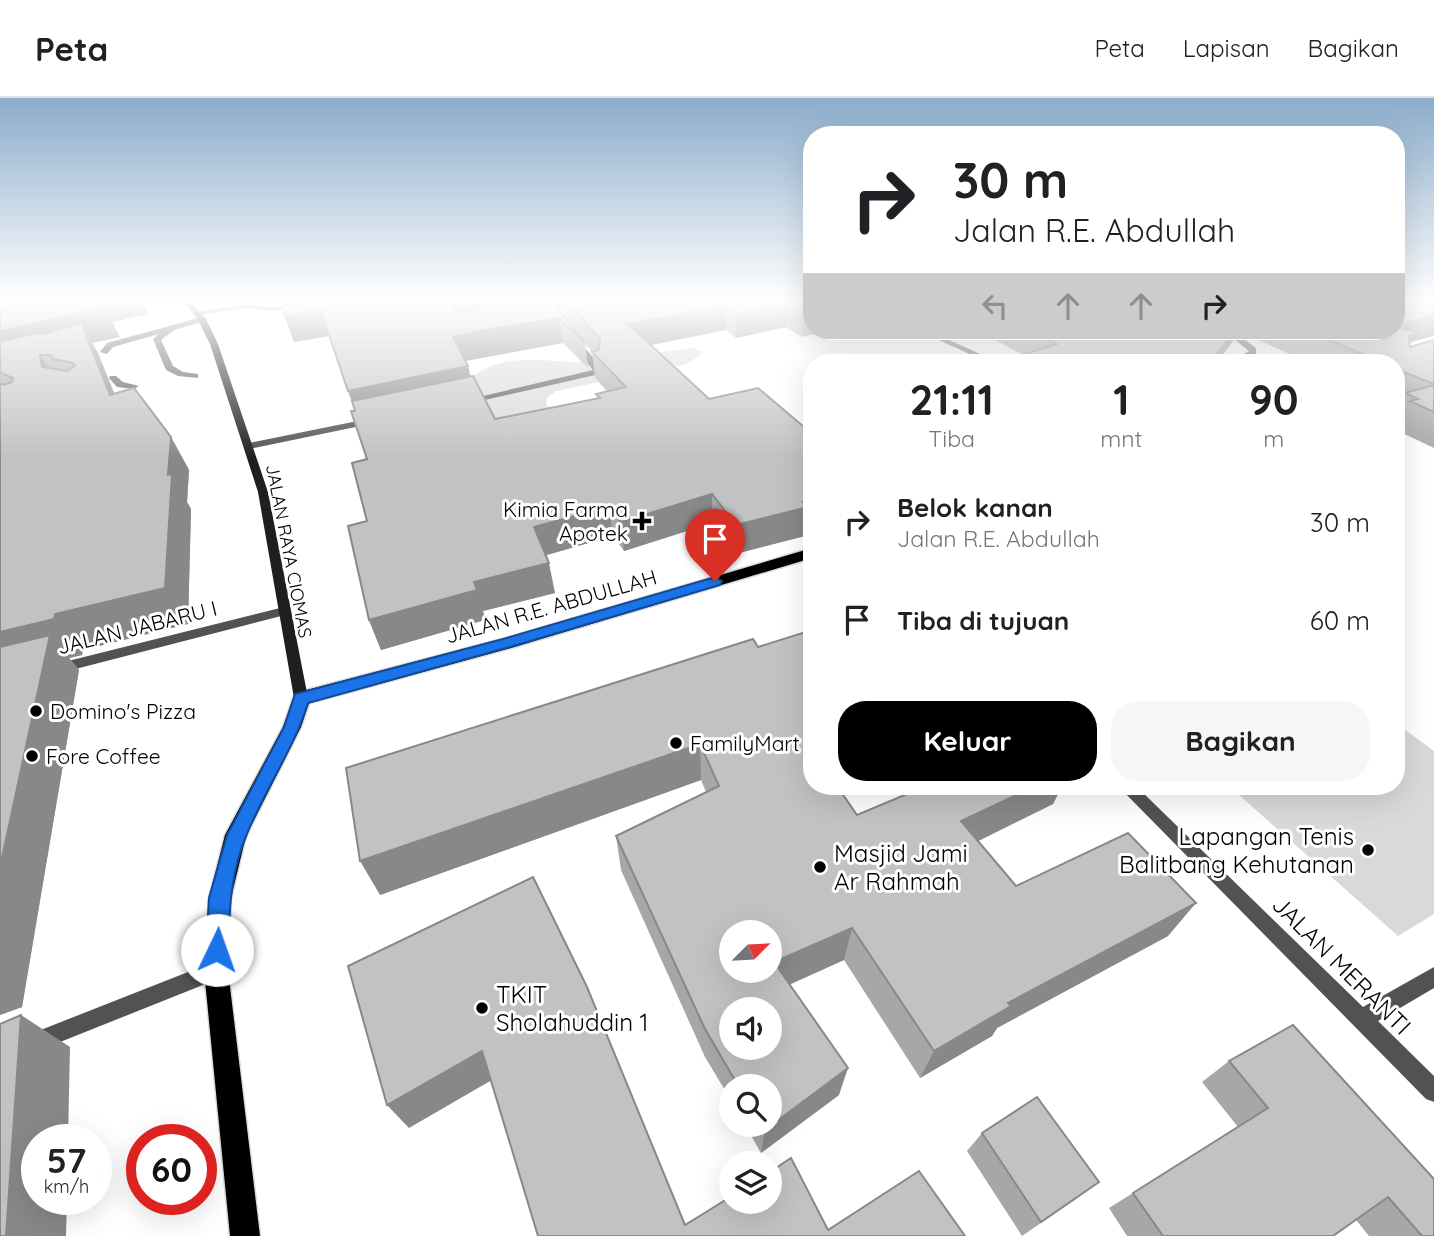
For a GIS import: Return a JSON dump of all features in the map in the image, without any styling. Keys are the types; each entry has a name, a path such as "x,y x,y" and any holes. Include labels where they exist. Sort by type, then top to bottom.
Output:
{"main road":[{"name":"JALAN RAYA CIOMAS","path":"217,352 263,492 301,698"},
{"name":"JALAN R.E. ABDULLAH","path":"301,698 505,644 803,556"},
{"path":"245,1236 216,970 220,898 236,835 292,727 301,698"}],"street":[{"path":"163,352 169,368 181,374 195,376"},
{"path":"458,403 597,372 598,369 584,352"},
{"path":"113,378 120,385 134,386"},
{"path":"249,446 377,420"},
{"name":"JALAN JABARU I","path":"36,674 284,611"},
{"name":"JALAN MERANTI","path":"1135,795 1434,1090"},
{"path":"0,1056 216,970"},
{"path":"1362,1019 1434,977"}],"shaded area":[{"path":"661,352 704,352 687,364 556,391 547,398 546,406 560,408 508,433 464,386 477,374 508,362 596,362"},
{"name":"Lapangan Tenis Balitbang Kehutanan","path":"1405,730 1434,751 1434,914 1398,936 1239,795 1405,795"}],"building":[{"path":"0,352 93,352 110,395 134,388 171,437 168,475 172,474 165,588 55,614 54,619 0,632 0,384 12,382 13,378 0,372","holes":["40,355 51,355 53,359 73,363 75,366 67,371 42,367"]},
{"path":"335,352 461,352 468,366 348,391"},
{"path":"592,352 658,352 709,399 758,388 803,426 803,508 736,525 712,494 621,522 609,507 534,527 549,563 474,582 477,590 369,620 348,526 367,521 352,463 367,459 351,411 355,411 352,401 473,376 495,419 600,398 596,394 626,387"},
{"path":"1031,352 1218,352 1216,354 1025,354"},
{"path":"1358,352 1434,352 1434,384 1405,373 1405,354"},
{"path":"1434,385 1434,412 1410,401 1418,399 1405,393"},
{"path":"803,633 803,795 843,795 857,815 905,795 1016,795 961,821 1016,886 1128,833 1196,903 1008,1003 1011,1006 934,1051 852,928 782,959 782,920 719,920 719,984 782,984 782,973 848,1068 782,1117 782,1074 731,1074 723,1060 782,1060 782,997 719,997 719,1053 705,1029 616,836 719,786 700,744 360,861 346,768 753,639 758,647"},
{"path":"50,635 0,867 0,647"},
{"path":"533,877 587,987 685,1225 719,1204 719,1214 782,1214 782,1164 791,1158 828,1230 919,1171 965,1236 538,1236 482,1051 387,1105 348,966"},
{"path":"21,1015 6,1236 0,1236 0,1024"},
{"path":"1293,1025 1434,1179 1434,1236 1422,1236 1388,1197 1333,1236 1163,1236 1133,1193 1268,1108 1229,1061"},
{"path":"1037,1097 1099,1182 1041,1222 982,1133"}],"place":[{"name":"Kimia Farma Apotek","path":"642,521"},
{"name":"Domino's Pizza","path":"36,711"},
{"name":"FamilyMart","path":"676,743"},
{"name":"Fore Coffee","path":"32,756"},
{"name":"Lapangan Tenis Balitbang Kehutanan","path":"1368,850"},
{"name":"Masjid Jami Ar Rahmah","path":"820,867"},
{"name":"TKIT Sholahuddin 1","path":"482,1008"}],"route":[{"path":"217,950 220,898 236,835 292,727 301,698 505,644 715,581"}]}
